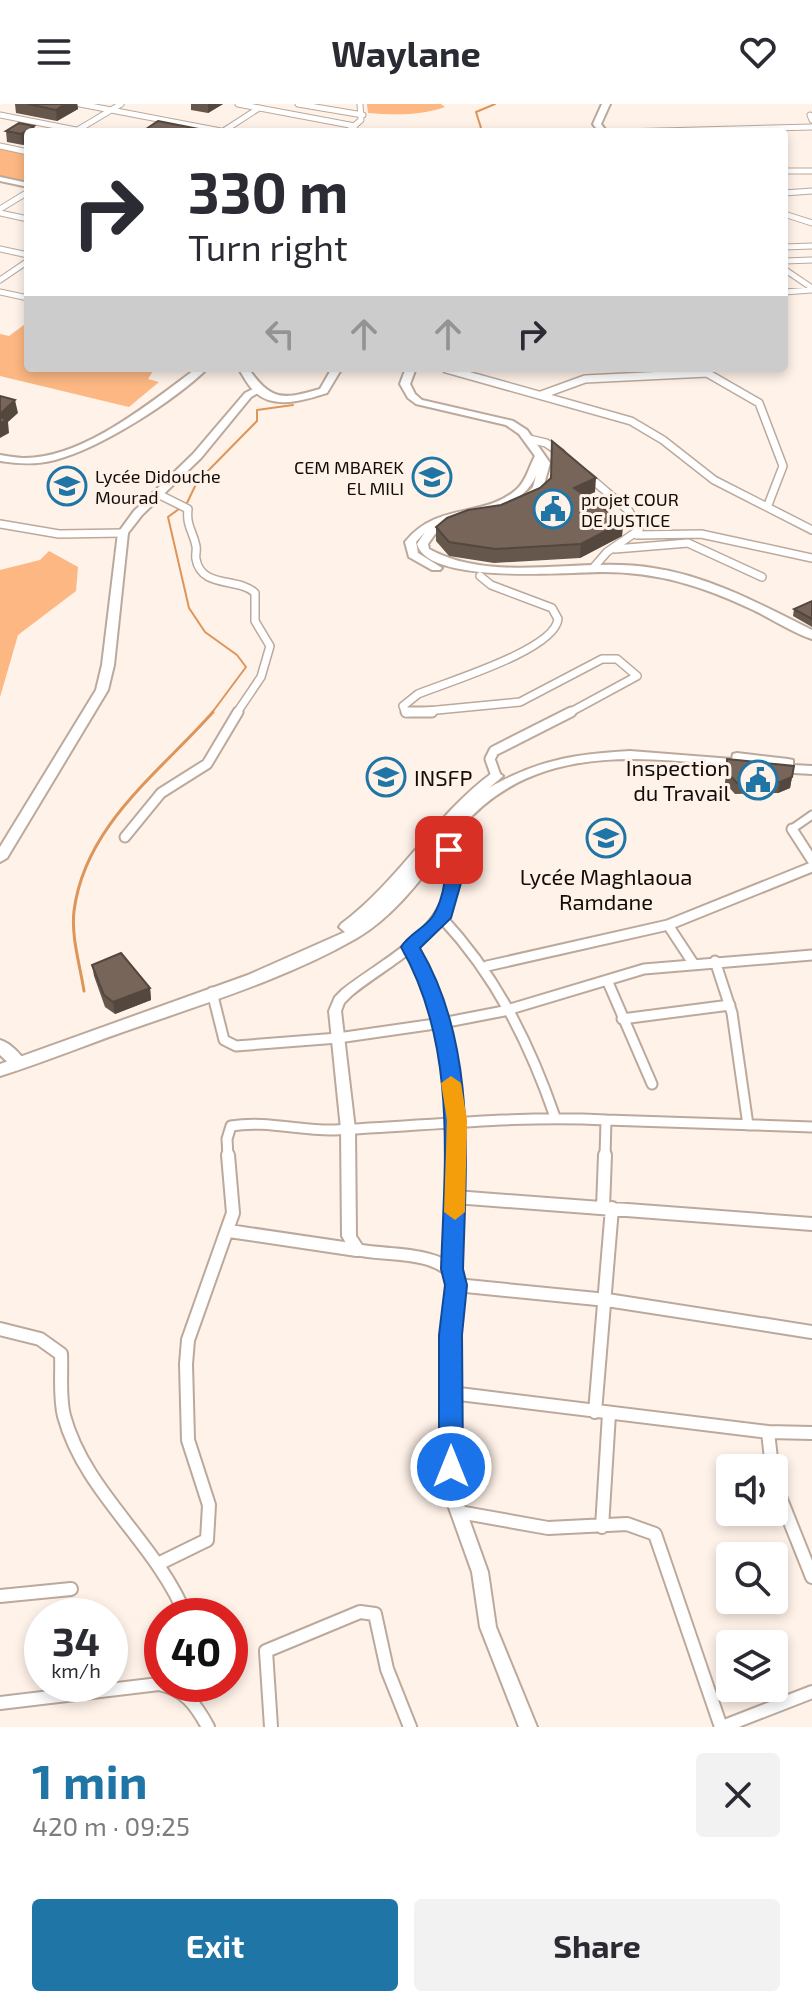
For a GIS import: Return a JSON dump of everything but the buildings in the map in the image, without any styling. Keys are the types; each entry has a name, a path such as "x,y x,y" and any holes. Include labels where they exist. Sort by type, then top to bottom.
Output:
{"main road":[{"path":"600,128 597,124 606,104"},
{"path":"0,179 24,184"},
{"path":"0,458 35,461 91,442 198,372"},
{"path":"250,372 258,390 282,399 318,395 329,386 335,372"},
{"path":"410,372 405,384 411,396 419,402 501,420 516,427 529,439 540,456 544,470 532,495 504,508 441,526 426,536 424,551 444,563 486,569 594,567 649,571 700,583 812,635"},
{"path":"0,858 102,690 108,665 123,533 197,456 248,395 258,390"},
{"path":"540,456 532,476 517,495 437,519 417,532 410,542 413,555 421,562 480,576 594,574 654,579 712,595 812,645"},
{"path":"6,1059 212,992 336,943 369,924 396,901 436,845 452,814 496,776 546,759 637,746 812,763"},
{"path":"43,1049 339,931 383,899 493,789 512,777 559,764 634,753 812,770"}],"street":[{"path":"80,104 202,128"},
{"path":"81,128 121,104"},
{"path":"238,104 355,126"},
{"path":"229,128 268,104"},
{"path":"298,104 363,115"},
{"path":"359,104 363,115"},
{"path":"0,115 62,128"},
{"path":"352,128 363,115"},
{"path":"774,128 812,127"},
{"path":"1,147 24,151"},
{"path":"788,171 812,171"},
{"path":"788,193 812,191"},
{"path":"0,211 24,195"},
{"path":"0,211 24,218"},
{"path":"788,215 812,223"},
{"path":"788,247 812,246"},
{"path":"0,249 24,257"},
{"path":"788,261 812,260"},
{"path":"0,280 24,261"},
{"path":"788,272 812,289"},
{"path":"788,292 812,289"},
{"path":"0,292 24,297"},
{"path":"456,372 631,421 663,440 714,480 812,530"},
{"path":"538,395 566,388 594,372"},
{"path":"585,379 707,373 761,405 783,466 768,505"},
{"path":"529,439 546,443 567,457"},
{"path":"576,465 637,520 637,535"},
{"path":"125,837 161,793 207,764 215,755 229,725 261,677 270,653 268,640 253,613 255,593 250,588 216,581 203,573 186,525 188,509 158,494"},
{"path":"0,524 59,534 123,533"},
{"path":"594,567 612,549 637,535 701,534 812,558"},
{"path":"612,549 666,542 688,543 762,577"},
{"path":"480,576 491,585 552,608 560,623 550,638 537,646 418,694 403,706 406,713 422,714 466,706 520,702 602,659 617,659 637,676 635,680 494,751 490,759 496,776"},
{"path":"812,815 792,829 812,860"},
{"path":"357,1250 349,1236 347,1215 348,1129 335,1011 341,997 410,947 442,918 456,862 455,855 436,845"},
{"path":"487,966 668,925 812,867"},
{"path":"442,918 487,966 512,1008 555,1117"},
{"path":"668,925 693,963"},
{"path":"410,947 426,974 442,1023 457,1120 452,1269 456,1285 450,1335 451,1491 480,1572 488,1627 528,1727"},
{"path":"212,992 228,1044 236,1046 338,1038 442,1023 512,1008 644,969 812,955"},
{"path":"715,961 730,1005 741,1054 748,1125"},
{"path":"607,980 652,1084"},
{"path":"622,1019 730,1005"},
{"path":"160,1563 207,1540 212,1526 209,1500 190,1453 186,1357 188,1340 233,1213 227,1139 231,1126 243,1122 348,1129 457,1120 555,1117 812,1127"},
{"path":"602,1527 608,1208 606,1120"},
{"path":"455,1197 812,1224"},
{"path":"229,1231 434,1260 452,1269"},
{"path":"456,1285 607,1300 812,1332"},
{"path":"0,1329 40,1339 61,1354 63,1413 72,1442 93,1481 160,1563 181,1598"},
{"path":"451,1393 768,1432 812,1433"},
{"path":"768,1432 770,1454"},
{"path":"459,1512 574,1530 630,1524 644,1526 655,1534 722,1727 812,1692"},
{"path":"788,1517 812,1577"},
{"path":"0,1596 71,1589"},
{"path":"271,1727 266,1651 360,1612 375,1614 387,1669 410,1727"},
{"path":"0,1703 144,1683"},
{"path":"194,1702 208,1727"}],"shaded area":[{"path":"367,104 441,104 445,107 416,113 388,114 368,113"},
{"path":"0,149 24,152 24,181 0,176"},
{"path":"24,325 24,372 152,372 148,379 159,382 129,407 0,376 0,334 9,336"},
{"path":"49,551 78,567 76,591 18,635 0,697 0,570 40,560"}],"waterway":[{"path":"481,128 476,112 495,104"},
{"path":"211,714 246,667 237,655 205,632 189,608 168,517 187,503 197,482 257,421 257,410 293,405"},
{"path":"84,991 73,921 81,880 93,852 127,802 213,712"}],"slow traffic":[{"path":"451,1083 457,1120 455,1212"}],"place":[{"name":"CEM MBAREK EL MILI","path":"432,477"},
{"name":"Lycée Didouche Mourad","path":"67,486"},
{"name":"projet COUR DE JUSTICE","path":"553,509"},
{"name":"INSFP","path":"386,777"},
{"name":"Inspection du Travail","path":"758,780"},
{"name":"Lycée Maghlaoua Ramdane","path":"606,838"}],"route":[{"path":"449,850 455,855 456,869 442,918 410,947 426,974 442,1023 457,1120 452,1269 456,1285 450,1335 451,1467"}]}
